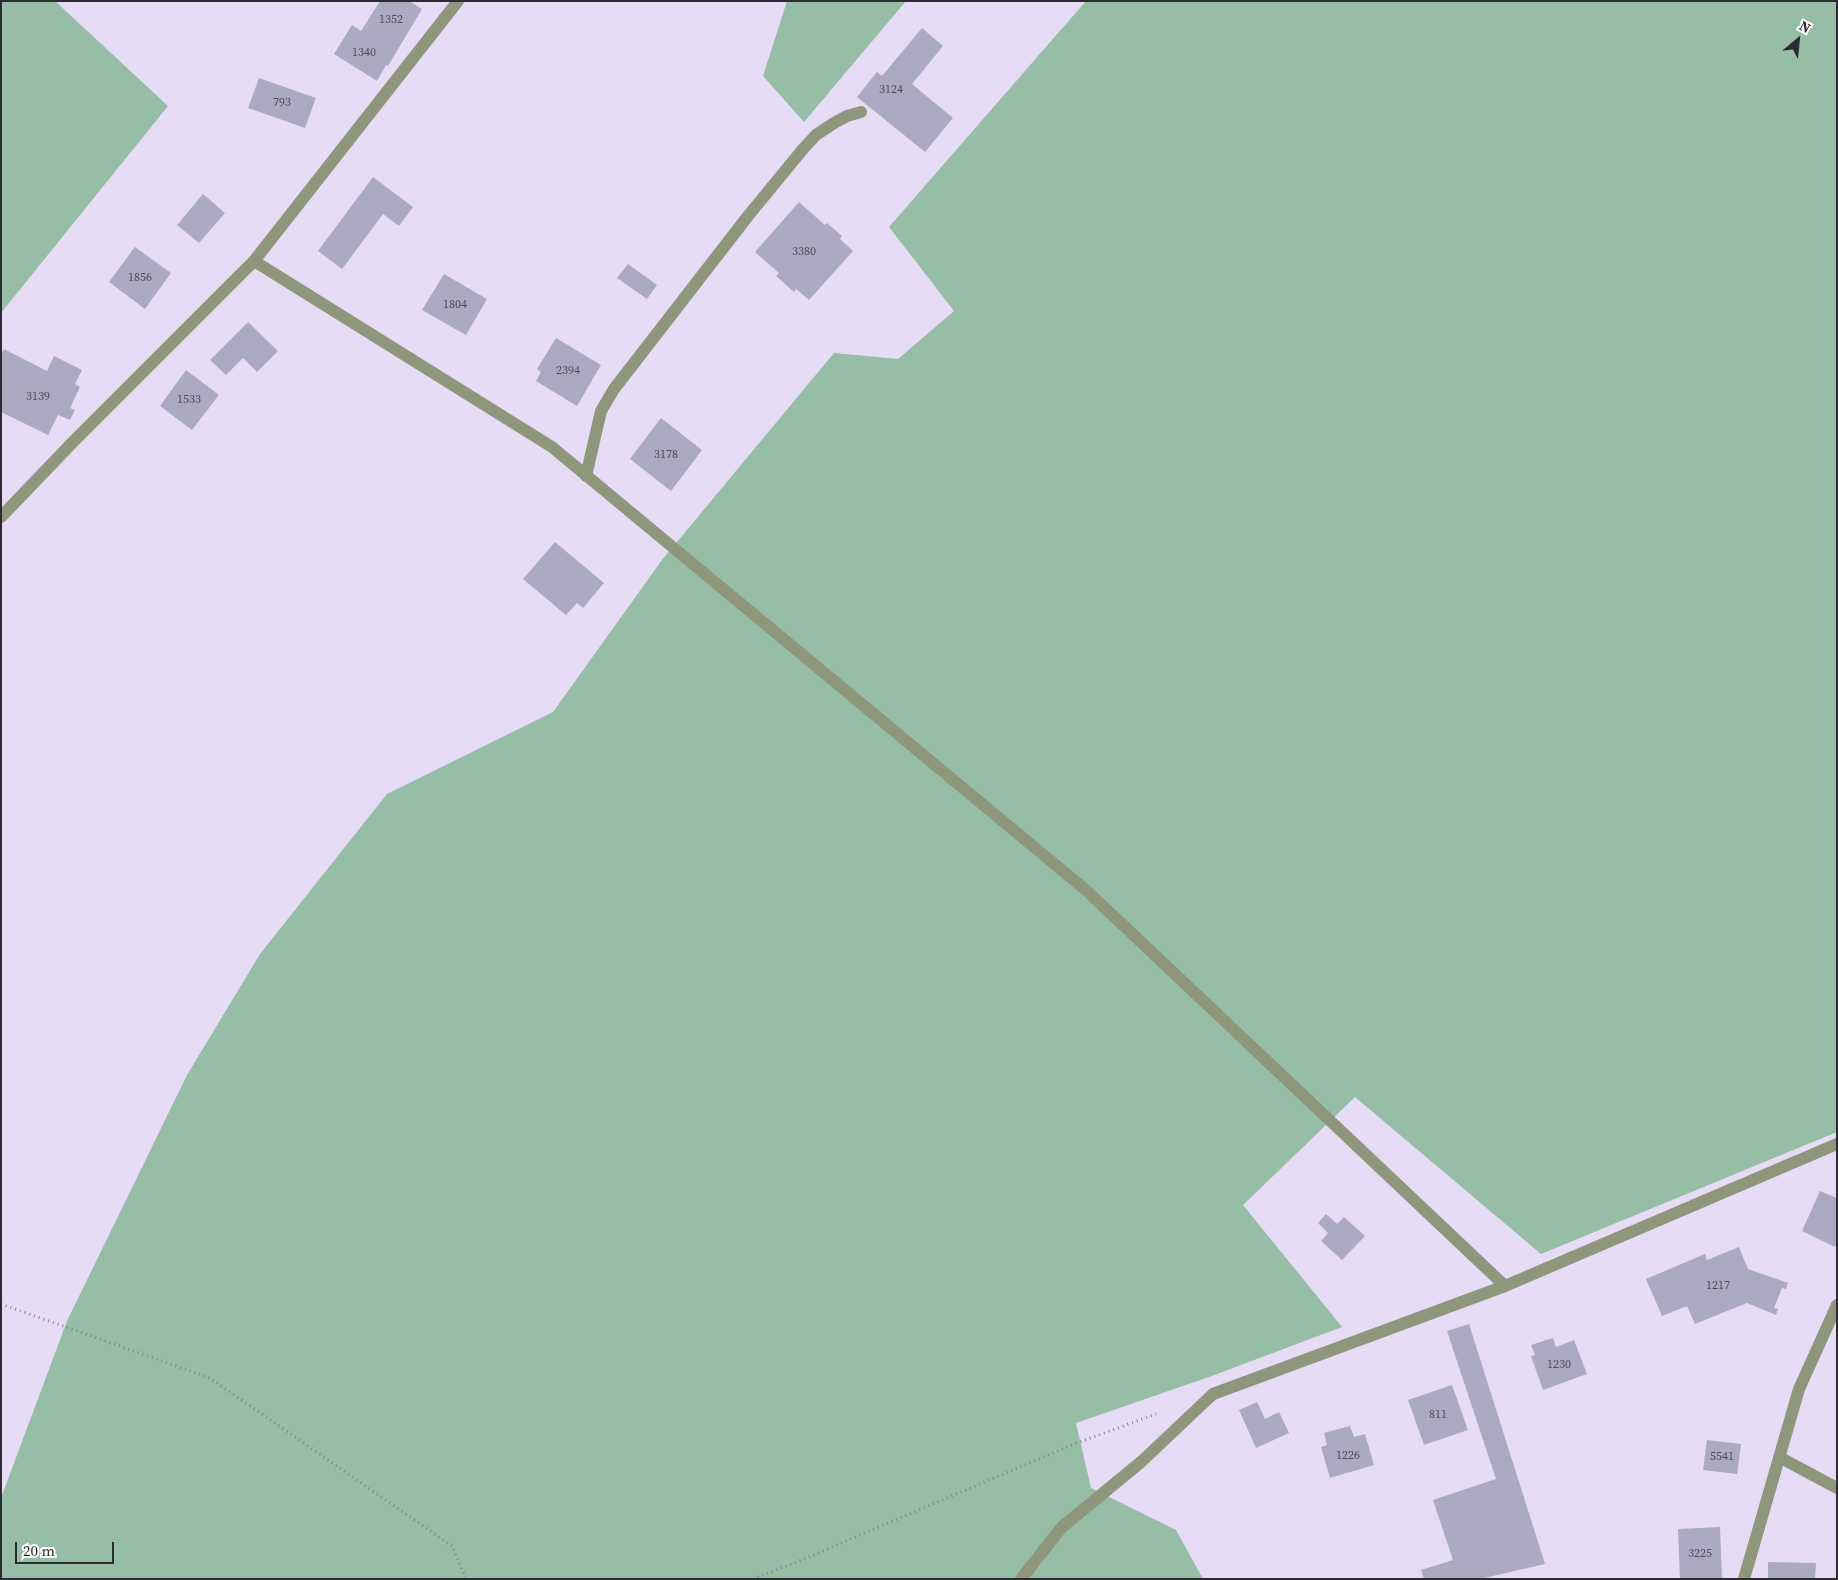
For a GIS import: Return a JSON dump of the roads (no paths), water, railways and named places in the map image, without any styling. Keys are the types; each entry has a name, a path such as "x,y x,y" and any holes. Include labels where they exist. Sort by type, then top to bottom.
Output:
{"street":[{"path":"1,516 254,262 458,1"},
{"path":"586,476 601,411 614,389 748,216 803,149 816,135 834,123 847,116 861,112"},
{"path":"254,262 552,447 1087,891 1505,1286"},
{"path":"1021,1579 1062,1527 1141,1462 1213,1394 1505,1286 1837,1144"},
{"path":"1744,1579 1798,1388 1837,1305"},
{"path":"1779,1457 1837,1488"}]}
